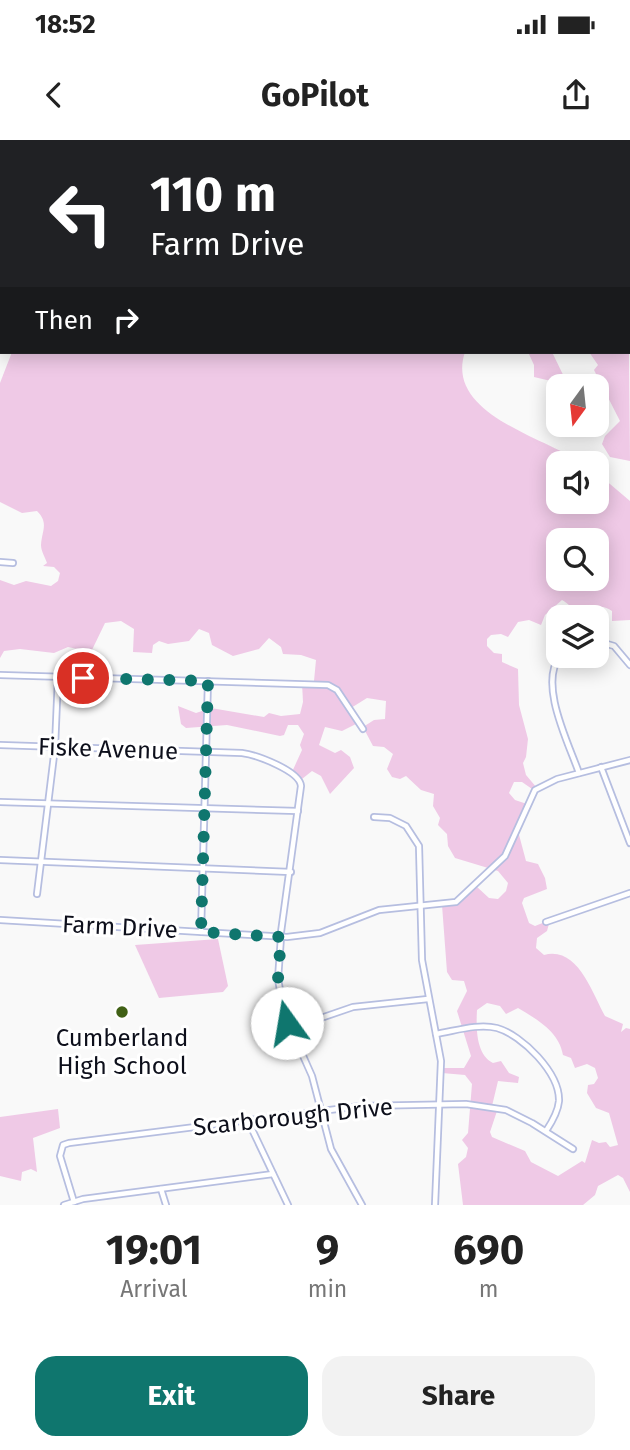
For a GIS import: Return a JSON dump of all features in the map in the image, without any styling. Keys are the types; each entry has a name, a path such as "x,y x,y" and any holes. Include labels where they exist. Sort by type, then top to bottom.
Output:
{"street":[{"path":"0,562 13,563"},
{"path":"609,645 614,646 630,665"},
{"path":"555,668 552,676 553,697 579,773"},
{"path":"0,675 328,685 337,690 363,729"},
{"path":"37,894 55,747 58,677"},
{"path":"201,932 208,681"},
{"name":"Fiske Avenue","path":"0,745 249,754 301,780 298,811"},
{"name":"Farm Drive","path":"0,920 201,932 320,933 379,910 449,905 465,896 505,856 530,795 547,783 630,760"},
{"path":"601,766 630,843"},
{"path":"0,802 298,811 281,934 279,989 289,1029 313,1076 331,1149 362,1205"},
{"path":"374,817 401,823 417,840 419,907 428,999 441,1061 436,1205"},
{"path":"0,860 290,872"},
{"path":"546,922 630,893"},
{"path":"289,1029 352,1007 428,999"},
{"path":"436,1034 490,1027 505,1032 531,1051 553,1079 559,1096 557,1111 546,1131"},
{"name":"Scarborough Drive","path":"74,1202 60,1156 62,1145 361,1106 440,1104 495,1107 546,1131 573,1149"},
{"path":"248,1121 288,1205"},
{"path":"64,1205 273,1174"},
{"path":"160,1189 166,1205"}],"shaded area":[{"path":"11,354 465,354 463,374 469,392 483,408 502,422 561,451 546,451 546,514 609,514 609,483 630,501 630,620 612,621 609,605 569,605 562,600 556,605 546,605 546,614 541,625 529,620 518,622 508,637 501,634 491,635 487,639 487,646 494,653 502,654 502,662 518,669 519,705 528,739 523,763 526,775 537,788 535,791 522,782 514,782 509,793 515,800 527,804 518,831 526,861 538,864 547,889 524,898 522,903 529,923 535,926 550,920 547,931 537,938 536,948 544,955 556,954 575,964 589,984 605,1016 623,1024 621,1032 626,1028 630,1029 630,1192 623,1178 618,1175 598,1186 595,1195 583,1205 463,1205 458,1164 466,1157 468,1148 462,1140 468,1133 472,1084 465,1075 442,1073 442,1068 464,1068 471,1056 457,1011 467,991 464,981 452,980 447,972 442,905 453,903 476,886 489,898 498,899 506,891 508,883 498,871 455,858 448,846 447,834 438,825 440,818 433,806 434,794 421,790 406,776 400,779 392,777 387,769 393,754 384,747 373,746 363,727 374,720 385,719 386,701 367,698 351,708 358,723 342,731 325,727 319,745 335,753 341,750 350,757 354,768 330,794 321,776 312,771 302,779 292,772 302,750 300,745 304,734 298,725 288,725 284,735 280,736 227,725 186,728 181,724 178,706 196,713 211,708 264,717 269,713 281,716 300,714 303,702 302,683 314,681 316,660 301,655 283,654 281,647 269,638 259,649 233,656 212,645 209,633 199,629 189,641 168,644 159,641 153,645 152,653 133,652 134,629 121,621 105,623 91,652 68,647 54,653 20,649 4,651 0,658 0,580 14,585 26,581 51,586 58,581 60,573 54,567 43,566 47,563 41,547 44,527 41,515 37,511 22,513 0,502 0,383","holes":["487,1003 500,1006 506,1014 518,1008 552,1032 563,1055 571,1058 575,1068 587,1064 595,1068 598,1078 594,1084 588,1085 587,1093 596,1108 609,1113 618,1145 610,1147 606,1142 592,1140 585,1163 582,1161 558,1176 531,1162 525,1151 492,1137 490,1132 498,1108 492,1106 498,1081 518,1083 519,1077 509,1073 501,1061 493,1063 483,1054 477,1033 477,1010"]},
{"path":"529,354 553,354 563,374 546,374 546,380 534,377 534,365"},
{"path":"590,354 629,354 630,461 610,457 609,451 602,444 620,421 609,399 609,374 596,374 594,370 598,365"},
{"path":"218,939 228,986 223,992 159,998 135,945"},
{"path":"58,1109 60,1128 33,1138 37,1172 31,1169 22,1172 21,1181 0,1176 0,1117"}],"place":[{"name":"Cumberland High School","path":"122,1012"}],"route":[{"path":"83,678 208,681 209,731 201,932 281,937 278,979 287,1023"}]}
